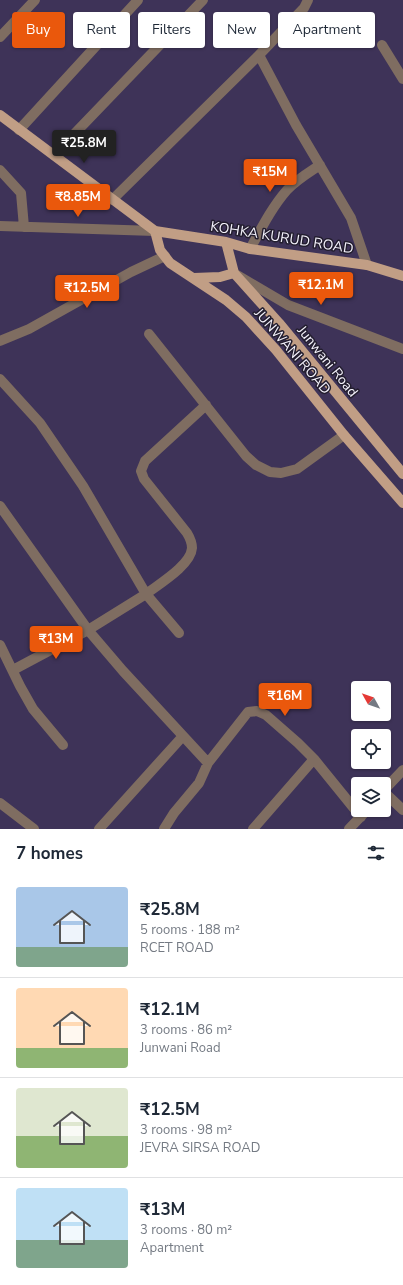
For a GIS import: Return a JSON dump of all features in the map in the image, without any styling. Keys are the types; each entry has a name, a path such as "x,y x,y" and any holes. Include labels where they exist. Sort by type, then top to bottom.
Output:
{"main road":[{"path":"0,115 155,231"},
{"name":"KOHKA KURUD ROAD","path":"155,231 226,242 250,249 367,265 403,276"},
{"name":"JUNWANI ROAD","path":"155,231 160,250 170,263 226,300 246,317 276,350 344,435 403,503"},
{"name":"Junwani Road","path":"226,242 234,273 279,323 403,474"},
{"path":"194,278 220,277 234,273"}],"street":[{"path":"0,37 35,0"},
{"path":"19,130 138,0"},
{"path":"54,155 203,0"},
{"path":"112,200 259,55 304,8 308,0"},
{"path":"382,46 403,79"},
{"path":"259,55 296,125 351,218 367,265"},
{"path":"250,249 287,189 299,178 320,165"},
{"path":"0,170 21,193 24,227"},
{"path":"0,226 155,231"},
{"path":"0,341 29,329 131,272 165,256"},
{"path":"234,273 288,304 403,349"},
{"path":"148,334 246,456 256,465 270,472 281,473 297,469 344,435"},
{"path":"0,379 40,423 83,486 146,594 179,633"},
{"path":"12,670 88,630 146,594 183,564 192,549 191,540 142,476 141,471 145,461 206,405"},
{"path":"0,506 88,630 123,671 208,763"},
{"path":"0,645 33,709 64,745"},
{"path":"164,829 174,813 200,783 208,763 248,712 257,711 266,715 298,743 351,800"},
{"path":"98,829 183,736"},
{"path":"254,829 314,759"},
{"path":"391,783 403,770"},
{"path":"391,798 403,810"},
{"path":"0,803 34,829"},
{"path":"349,829 361,817"}]}
